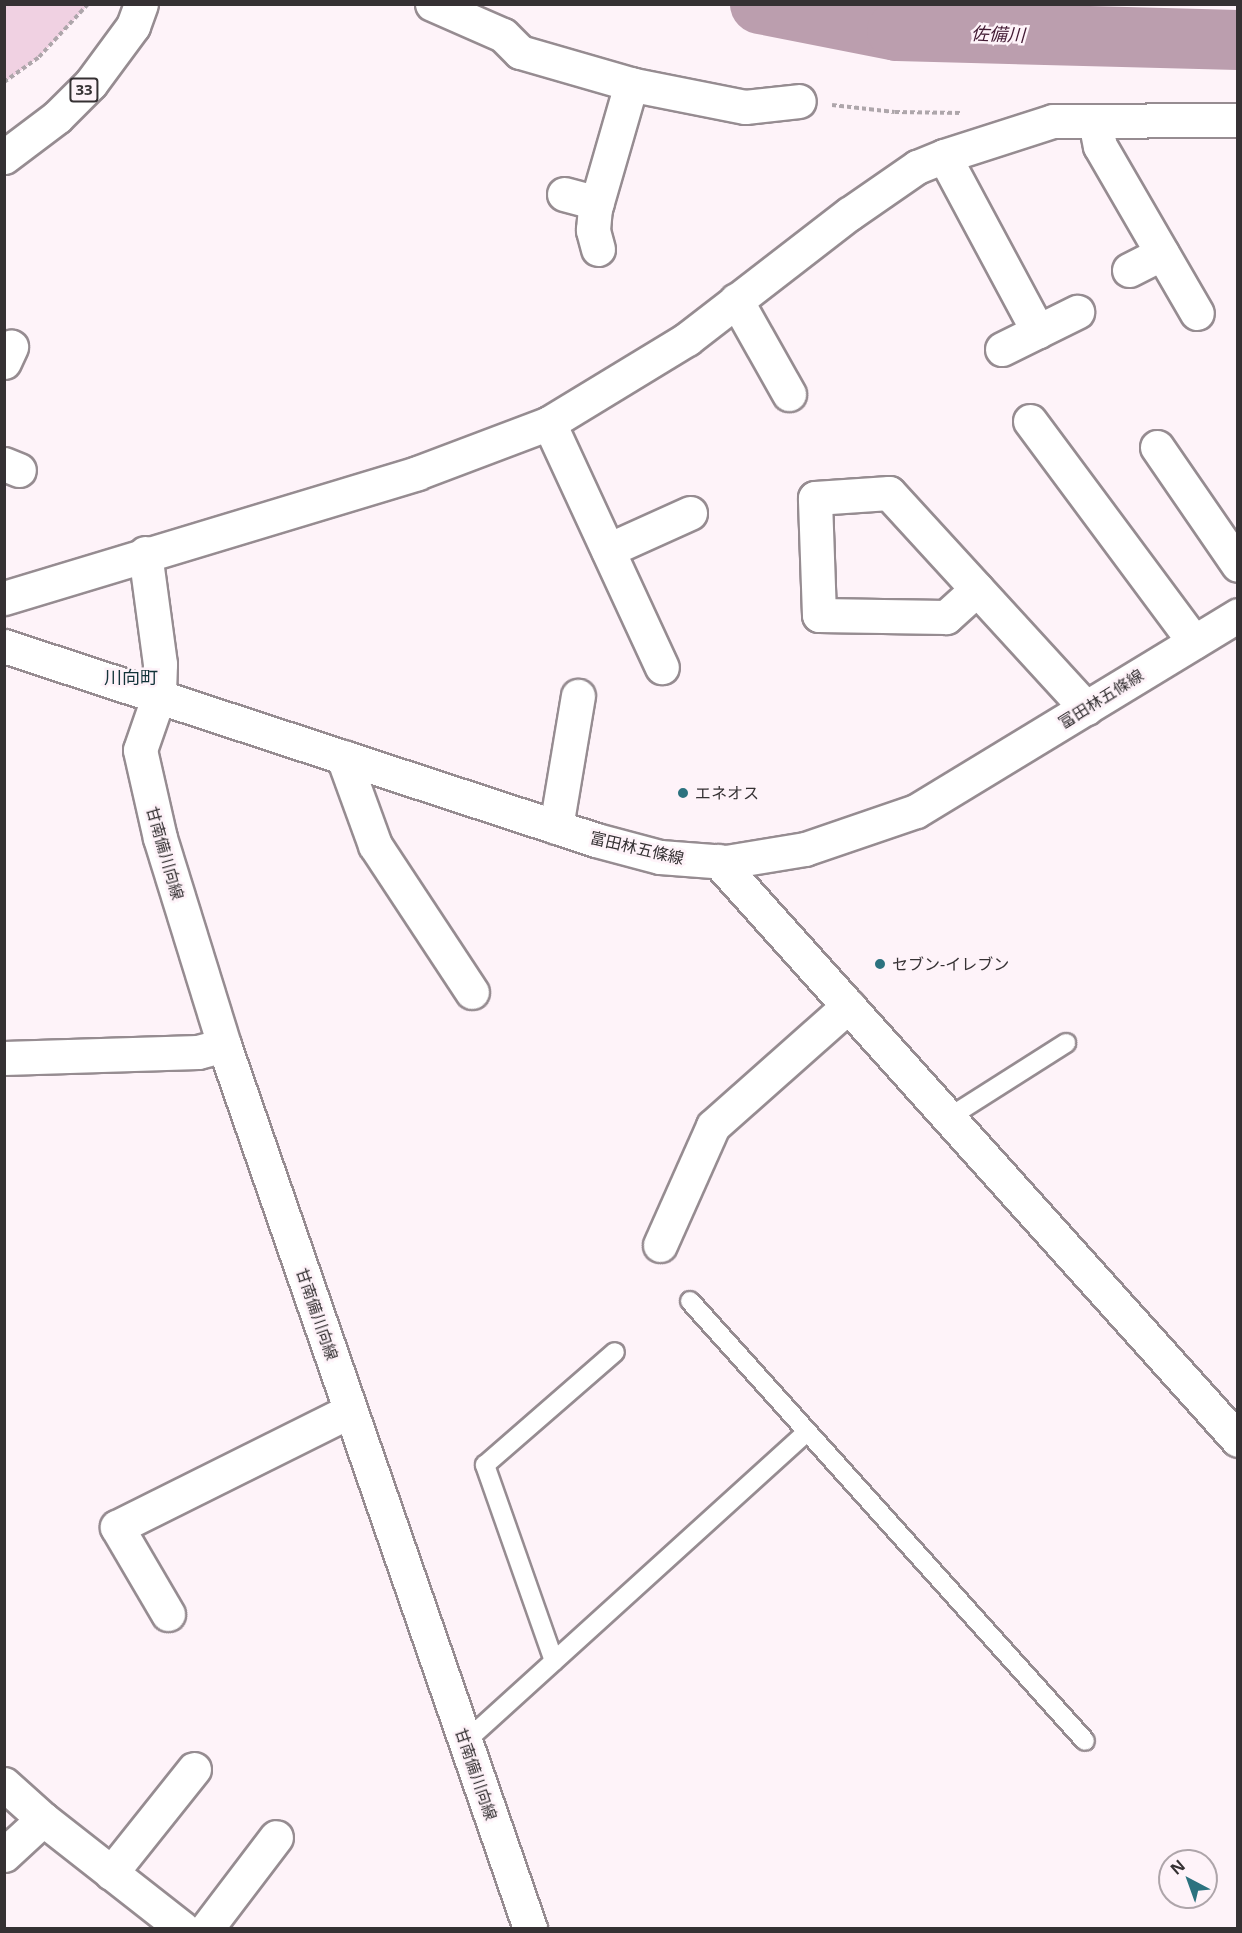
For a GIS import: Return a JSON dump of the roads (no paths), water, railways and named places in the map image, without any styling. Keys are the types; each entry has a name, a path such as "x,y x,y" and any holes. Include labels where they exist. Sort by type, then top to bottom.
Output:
{"street":[{"name":"33","path":"4,157 57,117 85,90 132,26 141,4"},
{"path":"432,4 503,34 520,52 632,84 745,107 799,101"},
{"path":"598,249 593,230 597,203 632,84"},
{"path":"4,598 145,553 251,526 417,473 549,423 687,339 849,214 917,167 944,156 1053,121 1238,120"},
{"path":"1095,121 1100,146 1197,313"},
{"path":"944,156 1038,331"},
{"path":"564,194 597,203"},
{"path":"1129,270 1162,253"},
{"path":"736,300 789,393"},
{"path":"1002,349 1077,312"},
{"path":"1030,421 1194,642"},
{"path":"549,423 662,667"},
{"path":"1156,447 1238,565"},
{"path":"977,589 946,617 819,615 815,498 889,493 977,589 1086,708"},
{"path":"608,550 690,513"},
{"path":"145,553 160,664 159,696"},
{"name":"富田林五條線","path":"4,646 556,827 660,856 718,861 805,849 893,821 958,788 1238,615"},
{"name":"甘南備川向線","path":"159,696 142,736 142,765 160,838 224,1045 530,1929"},
{"path":"556,827 578,696"},
{"path":"344,757 375,845 472,992"},
{"path":"718,861 1238,1440"},
{"path":"660,1245 712,1126 848,1006"},
{"path":"4,1058 198,1052 224,1045"},
{"path":"168,1614 117,1527 350,1411"},
{"path":"111,1873 194,1769"},
{"path":"4,1785 43,1819 182,1929"},
{"path":"4,1855 43,1819"},
{"path":"207,1929 276,1837"}],"lane":[{"path":"948,1118 1066,1043"},
{"path":"690,1301 1085,1741"},
{"path":"554,1661 485,1465 615,1352"},
{"path":"465,1742 807,1432"}],"waterway":[{"name":"佐備川","path":"760,4 897,31 1238,40"}],"place":[{"name":"エネオス","path":"683,793"},
{"name":"セブン-イレブン","path":"880,964"}],"district":[{"name":"川向町","path":"131,677"}]}
